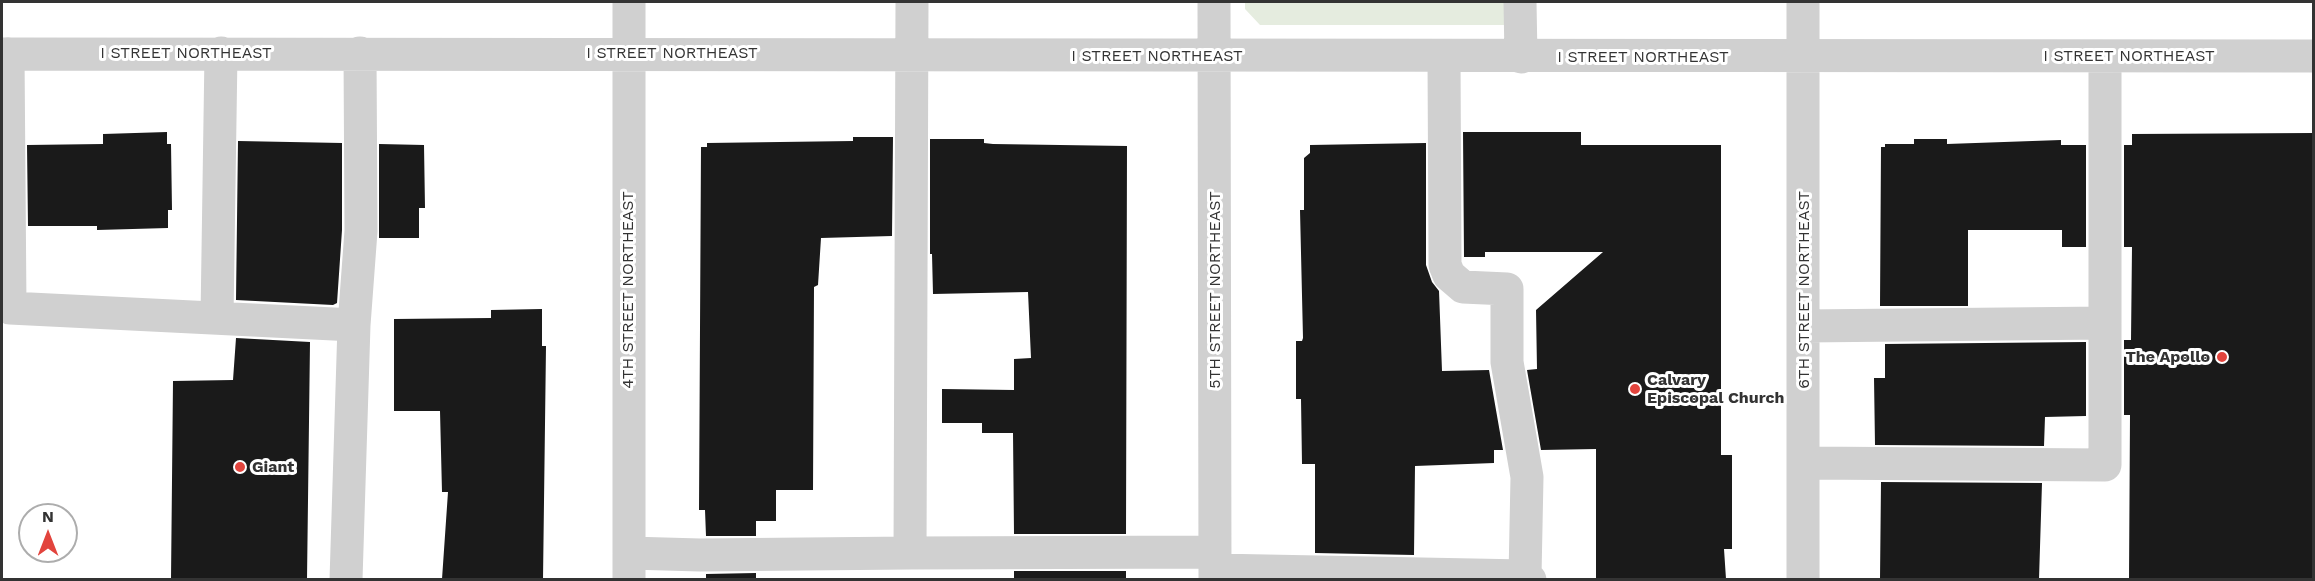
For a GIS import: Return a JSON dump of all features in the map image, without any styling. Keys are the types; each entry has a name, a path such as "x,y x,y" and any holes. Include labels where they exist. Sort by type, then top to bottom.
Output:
{"street":[{"name":"4TH STREET NORTHEAST","path":"629,2 629,566"},
{"path":"910,553 912,2"},
{"name":"5TH STREET NORTHEAST","path":"1214,2 1215,567"},
{"path":"1520,2 1521,57"},
{"name":"6TH STREET NORTHEAST","path":"1803,2 1805,463 1803,579"},
{"path":"216,318 221,52"},
{"path":"346,579 354,325 361,231 360,52"},
{"name":"I STREET NORTHEAST","path":"5,54 629,52 1214,57 2313,56"},
{"path":"5,54 10,308 354,325"},
{"path":"1805,463 2105,465 2105,56"},
{"path":"629,566 700,555 910,553 1527,578 1527,477 1508,362 1508,289 1462,287 1449,275 1445,265 1444,57"},
{"path":"1804,326 2105,323"}],"shaded area":[{"path":"1245,2 1512,2 1513,25 1260,25 1245,9"}],"building":[{"path":"167,132 167,144 171,144 172,210 168,210 168,228 97,230 97,226 28,226 27,145 103,144 103,134"},
{"path":"1463,132 1581,132 1581,145 1721,145 1721,455 1732,455 1732,549 1724,549 1726,579 1596,579 1596,449 1541,450 1527,370 1537,369 1536,310 1603,252 1485,252 1485,257 1464,257"},
{"name":"The Apollo","path":"2313,133 2313,579 2129,579 2130,415 2124,415 2124,340 2131,340 2132,247 2124,247 2124,145 2132,145 2132,134"},
{"path":"853,137 893,137 892,236 821,238 818,285 814,287 813,490 776,490 776,521 756,521 756,536 706,536 705,510 699,510 701,147 707,147 707,143 853,141"},
{"path":"930,139 984,139 984,143 993,144 1127,146 1126,534 1014,534 1013,433 982,433 982,423 942,423 942,389 1014,390 1014,359 1031,358 1028,292 933,294 932,254 930,254"},
{"path":"1914,139 1947,139 1947,144 2061,140 2061,145 2086,145 2086,247 2062,247 2062,230 1968,230 1968,306 1880,306 1881,147 1885,147 1885,144 1914,144"},
{"path":"238,141 342,143 342,230 337,303 333,305 236,300"},
{"path":"1426,143 1426,265 1432,282 1439,291 1442,371 1489,370 1503,450 1494,450 1494,463 1415,466 1414,555 1315,553 1315,464 1302,464 1301,399 1296,399 1296,341 1302,341 1303,338 1300,210 1304,210 1304,158 1310,153 1310,145"},
{"path":"379,144 424,145 425,208 419,208 419,238 379,238"},
{"path":"542,309 542,346 546,346 543,579 442,579 448,492 442,492 440,411 394,411 394,319 491,318 491,310"},
{"name":"Giant","path":"236,338 310,342 307,579 171,579 173,381 233,380"},
{"path":"2086,342 2086,416 2045,417 2044,446 1875,445 1874,378 1885,378 1885,344"},
{"path":"1881,482 2042,483 2039,579 1880,579"},
{"path":"1014,571 1126,571 1126,579 1014,579"},
{"path":"756,573 756,579 706,579 706,574"}],"place":[{"name":"The Apollo","path":"2222,357"},
{"name":"Calvary Episcopal Church","path":"1635,389"},
{"name":"Giant","path":"240,467"}]}
